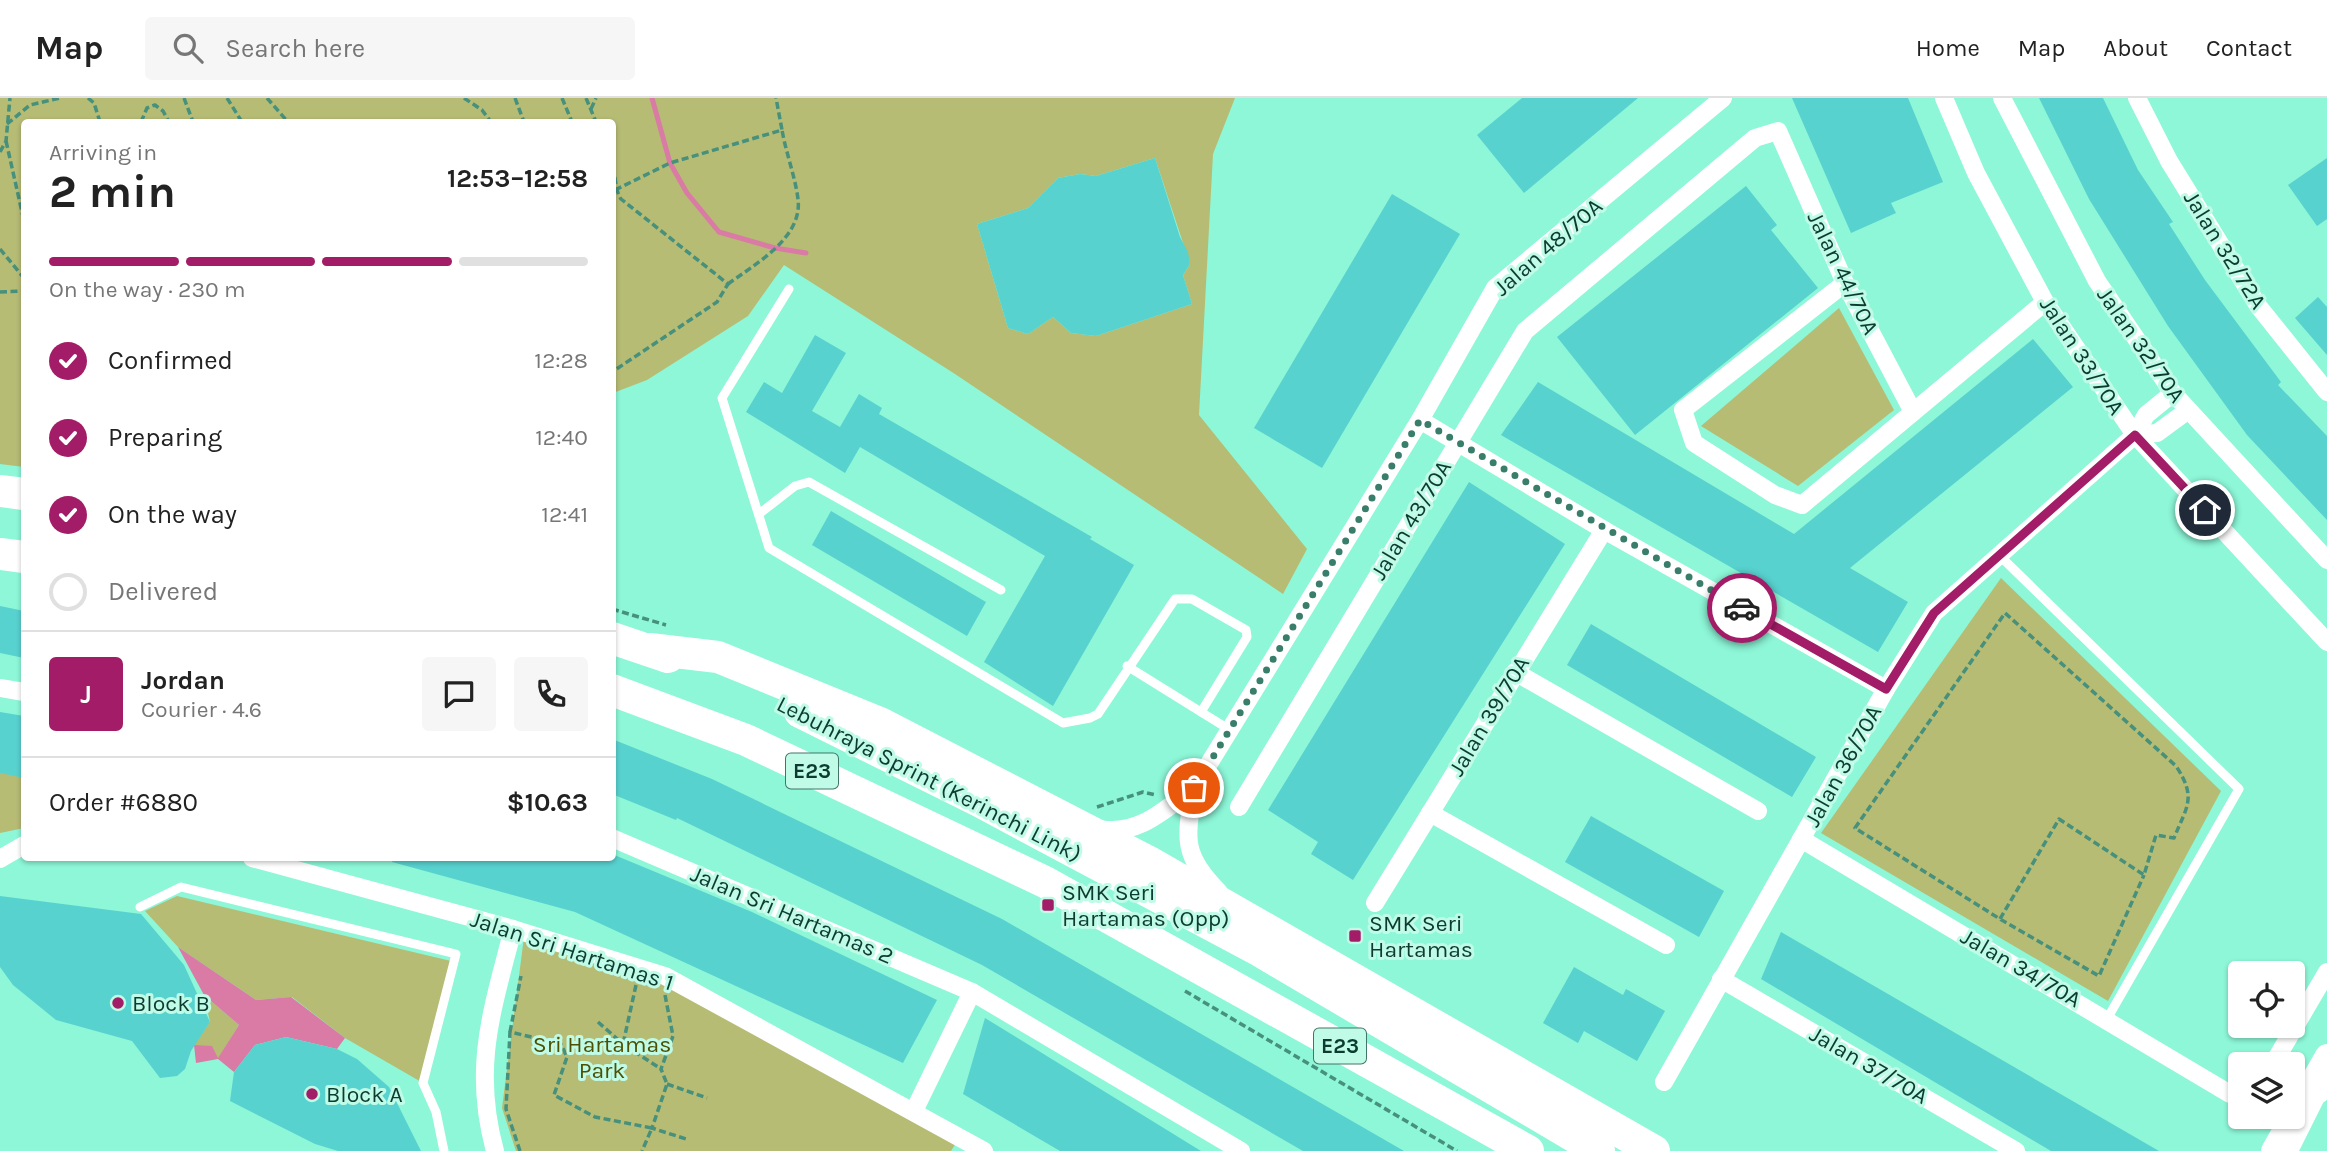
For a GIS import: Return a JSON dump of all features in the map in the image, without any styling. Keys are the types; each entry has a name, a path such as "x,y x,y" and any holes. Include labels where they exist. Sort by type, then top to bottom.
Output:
{"highway":[{"path":"0,491 21,494"},
{"path":"0,554 21,557"},
{"name":"Lebuhraya Sprint (Kerinchi Link)","path":"616,639 650,649 805,714 991,807 1260,951 1599,1151"},
{"path":"650,649 718,657 880,723 1071,821 1247,917 1654,1151"},
{"name":"Lebuhraya Sprint (Kerinchi Link)","path":"616,692 759,746 1007,863 1528,1151"},
{"path":"1152,942 1495,1151"}],"street":[{"name":"Jalan 48/70A","path":"1071,821 1103,830 1137,828 1194,788 1420,420 1494,288 1723,98"},
{"name":"Jalan 33/70A","path":"1944,98 1976,173 2045,302 2135,435 2327,642"},
{"name":"Jalan 32/70A","path":"2002,98 2097,281 2173,393 2327,560"},
{"name":"Jalan 32/72A","path":"2137,98 2169,161 2259,307 2327,392"},
{"name":"Jalan 44/70A","path":"1778,131 1845,283 1913,412"},
{"name":"Jalan 43/70A","path":"1239,807 1525,331 1755,138 1778,131"},
{"path":"1845,283 1682,410 1694,443 1775,495 1802,505 2045,302"},
{"name":"Jalan 36/70A","path":"1664,1082 1886,689 1934,613 2135,435 2146,415 2173,393"},
{"name":"Jalan 36/70A","path":"2135,435 2157,433 2187,411"},
{"path":"1420,420 1604,530 1886,689"},
{"name":"Jalan 39/70A","path":"1375,902 1604,530"},
{"path":"1515,672 1758,811"},
{"path":"0,688 21,692"},
{"name":"Jalan 48/70A","path":"1194,788 1188,839 1191,857 1217,890 1247,917"},
{"path":"1430,813 1666,946"},
{"name":"Jalan 34/70A","path":"1801,839 2228,1093"},
{"name":"Jalan Sri Hartamas 2","path":"616,840 972,992 1241,1151"},
{"path":"0,859 21,847"},
{"name":"Jalan Sri Hartamas 1","path":"263,861 513,929 665,976 984,1151"},
{"path":"495,1151 484,1099 487,1027 513,929"},
{"path":"2280,1052 2327,972"},
{"name":"Jalan 37/70A","path":"1721,979 2016,1151"},
{"path":"914,1111 972,992"},
{"path":"2273,1151 2327,1056"},
{"path":"2289,1151 2316,1097 2327,1088"}],"lane":[{"path":"789,289 722,398 769,548 1063,723 1090,719 1098,714 1127,666 1175,599 1183,596 1192,598 1246,630 1247,637 1201,712"},
{"path":"759,514 795,486 809,482 1001,590"},
{"path":"2000,556 2239,789 2107,1019"},
{"path":"1127,666 1230,730"},
{"path":"140,906 181,887 456,954 423,1083 436,1112 444,1151"}],"path":[{"path":"10,98 6,141 21,208"},
{"path":"7,124 30,105 60,98"},
{"path":"88,98 94,103 99,119"},
{"path":"184,98 192,119"},
{"path":"227,98 240,119"},
{"path":"267,98 285,119"},
{"path":"464,98 482,110 490,119"},
{"path":"515,98 523,119"},
{"path":"562,98 571,119"},
{"path":"586,98 595,119"},
{"path":"591,109 596,98"},
{"path":"616,369 717,302 728,284 775,248 797,220 798,200 776,98"},
{"path":"142,119 147,108 155,105 167,119"},
{"path":"616,188 670,163 782,130"},
{"path":"0,152 6,141"},
{"path":"616,191 633,211 728,284"},
{"path":"0,249 21,274"},
{"path":"0,292 21,291"},
{"path":"2005,613 2149,738 2176,766 2188,784 2189,805 2174,838 2156,835 2144,875 2099,976 2000,919 1855,828 2005,613"},
{"path":"2000,919 2059,819 2144,875"},
{"path":"520,1151 506,1109 510,1031 523,967"},
{"path":"623,1044 638,974"},
{"path":"661,1069 673,1036 663,983"},
{"path":"1183,989 1457,1151"},
{"path":"598,1022 623,1044 661,1069 667,1084 642,1151"},
{"path":"510,1031 561,1044 566,1057 554,1095 595,1117 652,1128 689,1139"},
{"path":"667,1084 707,1098"}],"green space":[{"path":"0,98 1235,98 1213,154 1199,415 1307,549 1283,594 955,374 784,265 748,316 647,380 616,392 616,119 21,119 21,467 0,464","holes":["1155,158 1190,264 1183,275 1192,304 1096,336 1071,333 1053,317 1028,334 1008,328 977,224 1028,208 1058,178 1080,174 1096,176"]},
{"path":"1839,308 1894,410 1798,486 1701,426"},
{"path":"2001,578 2221,791 2108,1001 1821,833"},
{"path":"0,772 21,776 21,829 0,833"},
{"path":"177,896 451,961 423,1083 345,1038 292,997 256,1000 178,947 145,911"},
{"name":"Sri Hartamas Park","path":"524,937 664,979 956,1143 951,1151 516,1151 502,1108"},
{"path":"204,995 239,1025 218,1059 194,1045 210,1022"}],"shaded area":[{"path":"178,947 256,1000 291,997 345,1038 337,1049 286,1037 255,1045 234,1072 218,1059 196,1063 194,1045 212,1046 218,1058 239,1025 204,995"}],"building":[{"path":"1522,98 1638,98 1524,193 1477,135"},
{"path":"1792,98 1908,98 1943,182 1891,203 1896,213 1851,233"},
{"path":"2039,98 2103,98 2138,170 2173,222 2169,224 2205,280 2281,382 2278,385 2327,436 2327,520 2247,435 2168,326 2089,199"},
{"path":"1155,158 1180,237 1188,252 1190,264 1183,275 1192,304 1096,336 1071,333 1053,317 1028,334 1008,328 977,224 1028,208 1058,178 1080,174 1096,176"},
{"path":"2327,158 2327,219 2317,226 2288,185"},
{"path":"1746,186 1777,225 1771,230 1818,288 1635,435 1557,337"},
{"path":"1392,194 1460,234 1322,468 1254,428"},
{"path":"2318,297 2327,307 2327,355 2295,318"},
{"path":"815,335 846,353 812,411 840,427 859,394 882,408 879,414 1092,537 1090,539 1134,565 1053,706 984,662 1045,556 860,447 845,473 746,412 764,382 782,393"},
{"path":"2033,339 2073,387 1850,568 1908,602 1878,652 1501,435 1538,382 1794,534"},
{"path":"1469,482 1565,544 1353,880 1311,854 1318,842 1268,810"},
{"path":"831,511 986,602 967,636 812,545"},
{"path":"0,606 21,610 21,657 0,653"},
{"path":"1591,624 1816,757 1792,797 1567,665"},
{"path":"0,712 21,716 21,777 0,773"},
{"path":"616,741 712,779 1002,919 1404,1151 1303,1151 982,965 677,818 676,820 616,796"},
{"path":"1591,816 1724,891 1699,937 1565,862"},
{"path":"616,856 752,912 937,1000 903,1063 575,912 392,862 616,861"},
{"name":"Block B","path":"0,896 141,914 184,965 210,1022 191,1051 185,1069 177,1076 160,1078 132,1041 56,1020 13,985 0,967"},
{"path":"1781,932 2159,1151 2051,1151 1761,979"},
{"path":"1574,967 1623,995 1626,989 1665,1011 1637,1061 1584,1031 1578,1043 1543,1023"},
{"path":"985,1018 1201,1151 1060,1151 963,1094"},
{"name":"Block A","path":"286,1037 337,1049 357,1059 389,1087 421,1151 338,1151 315,1144 230,1101 234,1072 255,1045"}],"waterway":[{"path":"652,98 670,163 687,193 719,232 775,248 806,253"}],"way so far":[{"path":"1194,788 1420,420 1604,530 1742,608"}],"place":[{"name":"SMK Seri Hartamas (Opp)","path":"1048,905"},
{"name":"SMK Seri Hartamas","path":"1355,936"},
{"name":"Block B","path":"118,1003"},
{"name":"Block A","path":"312,1094"}],"route":[{"path":"1742,608 1886,689 1934,613 2135,435 2205,510"}]}
